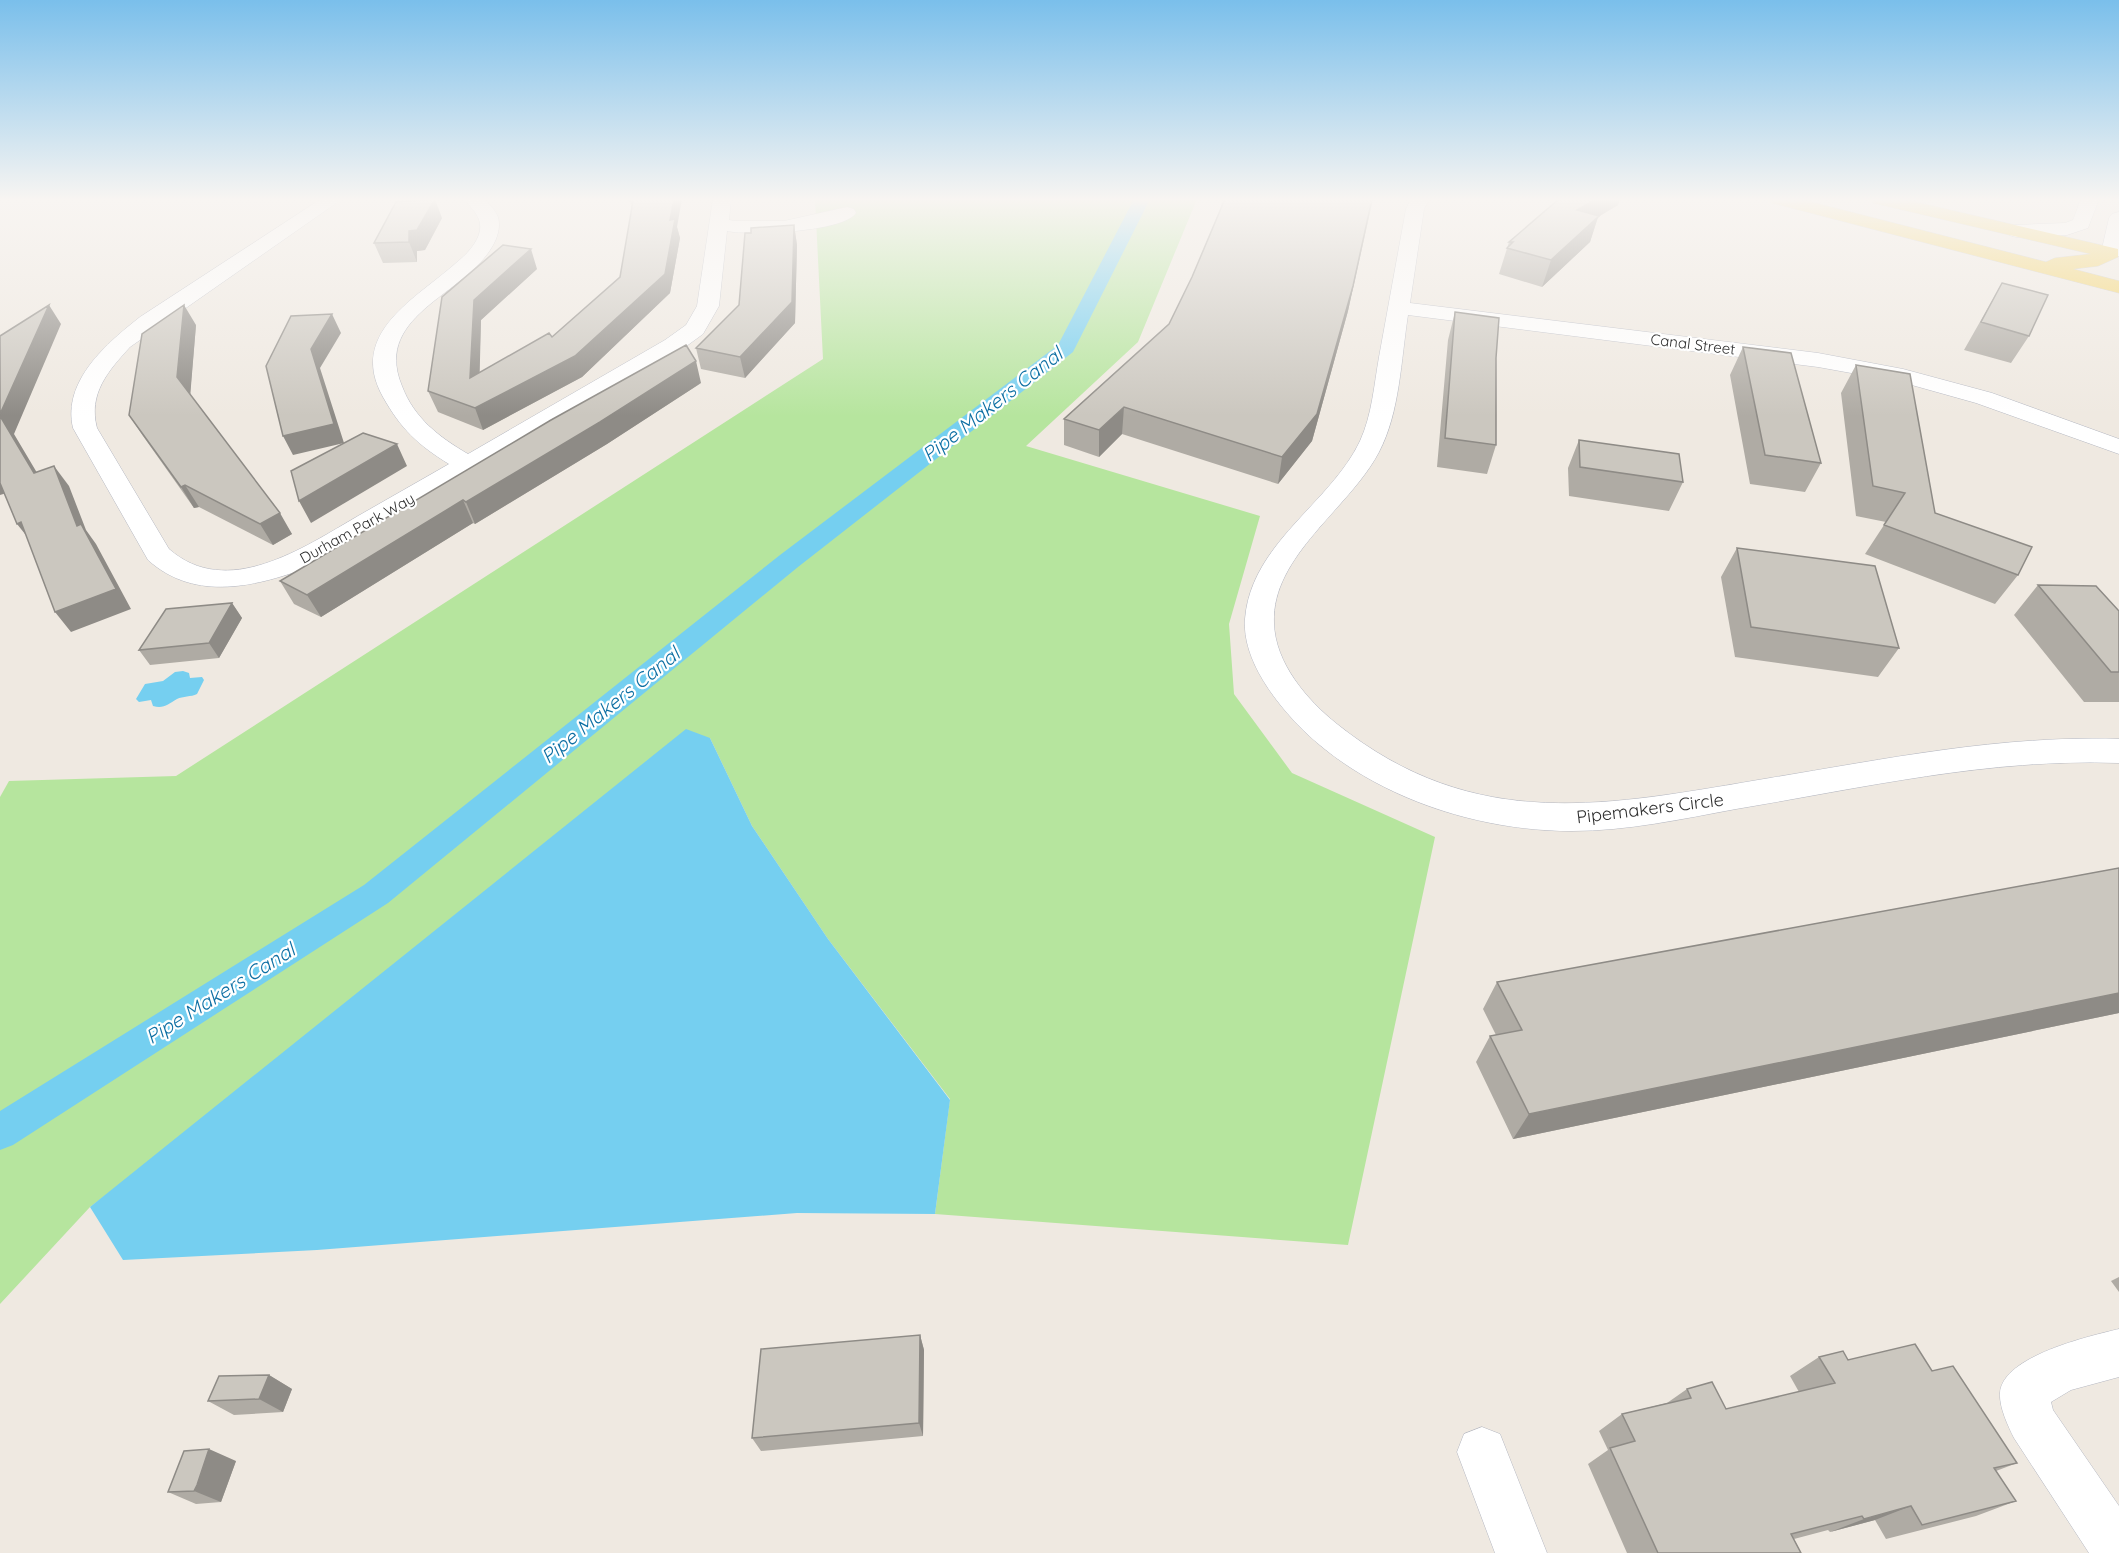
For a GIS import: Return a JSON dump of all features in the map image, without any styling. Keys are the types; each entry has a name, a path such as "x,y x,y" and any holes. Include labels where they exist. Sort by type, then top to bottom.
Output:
{"main road":[{"path":"2059,271 2119,287"}],"street":[{"name":"Durham Park Way","path":"224,271 122,342 102,364 86,392 81,412 85,428 164,562 181,573 206,577 252,575 302,560 658,355 694,329 708,306 713,271"},
{"path":"458,271 407,314 388,343 384,374 392,396 420,431 428,439 467,464"},
{"name":"Pipemakers Circle","path":"1406,271 1380,421 1370,447 1357,469 1276,566 1265,595 1259,622 1265,654 1286,688 1308,717 1338,744 1375,767 1449,800 1525,815 1569,818 1693,804 2001,754 2080,748 2119,751"},
{"name":"Canal Street","path":"1400,308 1818,360 1903,376 1984,398 2119,447"},
{"path":"2119,1353 2072,1365 2043,1377 2024,1393 2031,1420 2119,1552"},
{"path":"1482,1452 1521,1553"}],"green space":[{"path":"819,271 1167,271 1138,342 1026,446 1260,516 1229,624 1234,694 1292,773 1435,837 1348,1245 935,1214 950,1099 828,939 752,826 710,738 90,1207 0,1304 0,797 9,781 176,776 823,359"}],"water":[{"path":"175,672 189,673 190,678 202,677 204,680 197,694 179,698 160,707 153,706 151,700 139,702 136,699 145,684 163,681"},
{"path":"686,729 710,738 752,826 828,939 950,1100 935,1214 797,1213 317,1250 123,1260 90,1207"}],"building":[{"path":"472,271 506,271 474,300 470,378 549,333 552,337 620,277 621,271 665,271 575,356 475,408 428,391 442,297"},
{"path":"742,271 793,271 792,302 740,357 696,348 739,305"},
{"path":"1194,271 1356,271 1317,414 1282,457 1124,407 1099,430 1064,419 1169,324"},
{"path":"2002,283 2048,295 2029,336 1981,322"},
{"path":"49,305 0,414 0,336"},
{"path":"184,305 177,377 280,513 260,524 185,485 181,487 129,415 142,334"},
{"path":"1455,312 1499,318 1496,358 1496,445 1445,438"},
{"path":"332,314 311,349 334,424 283,436 266,366 291,316"},
{"path":"686,345 696,361 600,422 466,502 463,500 307,595 280,581 551,420"},
{"path":"1743,347 1791,353 1821,463 1765,455"},
{"path":"1856,365 1910,374 1935,513 2032,547 2018,575 1884,525 1905,493 1873,486"},
{"path":"0,416 34,473 54,466 77,526 81,524 116,589 55,612 21,522 17,524 0,483"},
{"path":"363,433 397,444 299,501 291,471"},
{"path":"1579,440 1679,454 1683,482 1580,467"},
{"path":"1737,548 1875,566 1899,648 1751,627"},
{"path":"2038,585 2096,586 2119,611 2119,672 2111,672"},
{"path":"232,603 209,643 139,650 166,609"},
{"path":"2119,868 2119,993 1529,1114 1490,1036 1522,1030 1497,982"},
{"path":"920,1335 919,1423 752,1438 761,1349"},
{"path":"1915,1344 1932,1371 1953,1366 2017,1463 1994,1468 2016,1501 1922,1525 1911,1506 1864,1519 1862,1516 1791,1534 1801,1553 1658,1553 1610,1448 1635,1441 1622,1414 1691,1398 1687,1389 1712,1382 1726,1409 1835,1383 1819,1357 1843,1351 1848,1360"},
{"path":"269,1375 259,1399 208,1401 219,1376"},
{"path":"209,1449 194,1491 168,1492 184,1451"}],"waterway":[{"name":"Pipe Makers Canal","path":"0,1132 376,894 789,561 1066,348 1105,271"}]}
